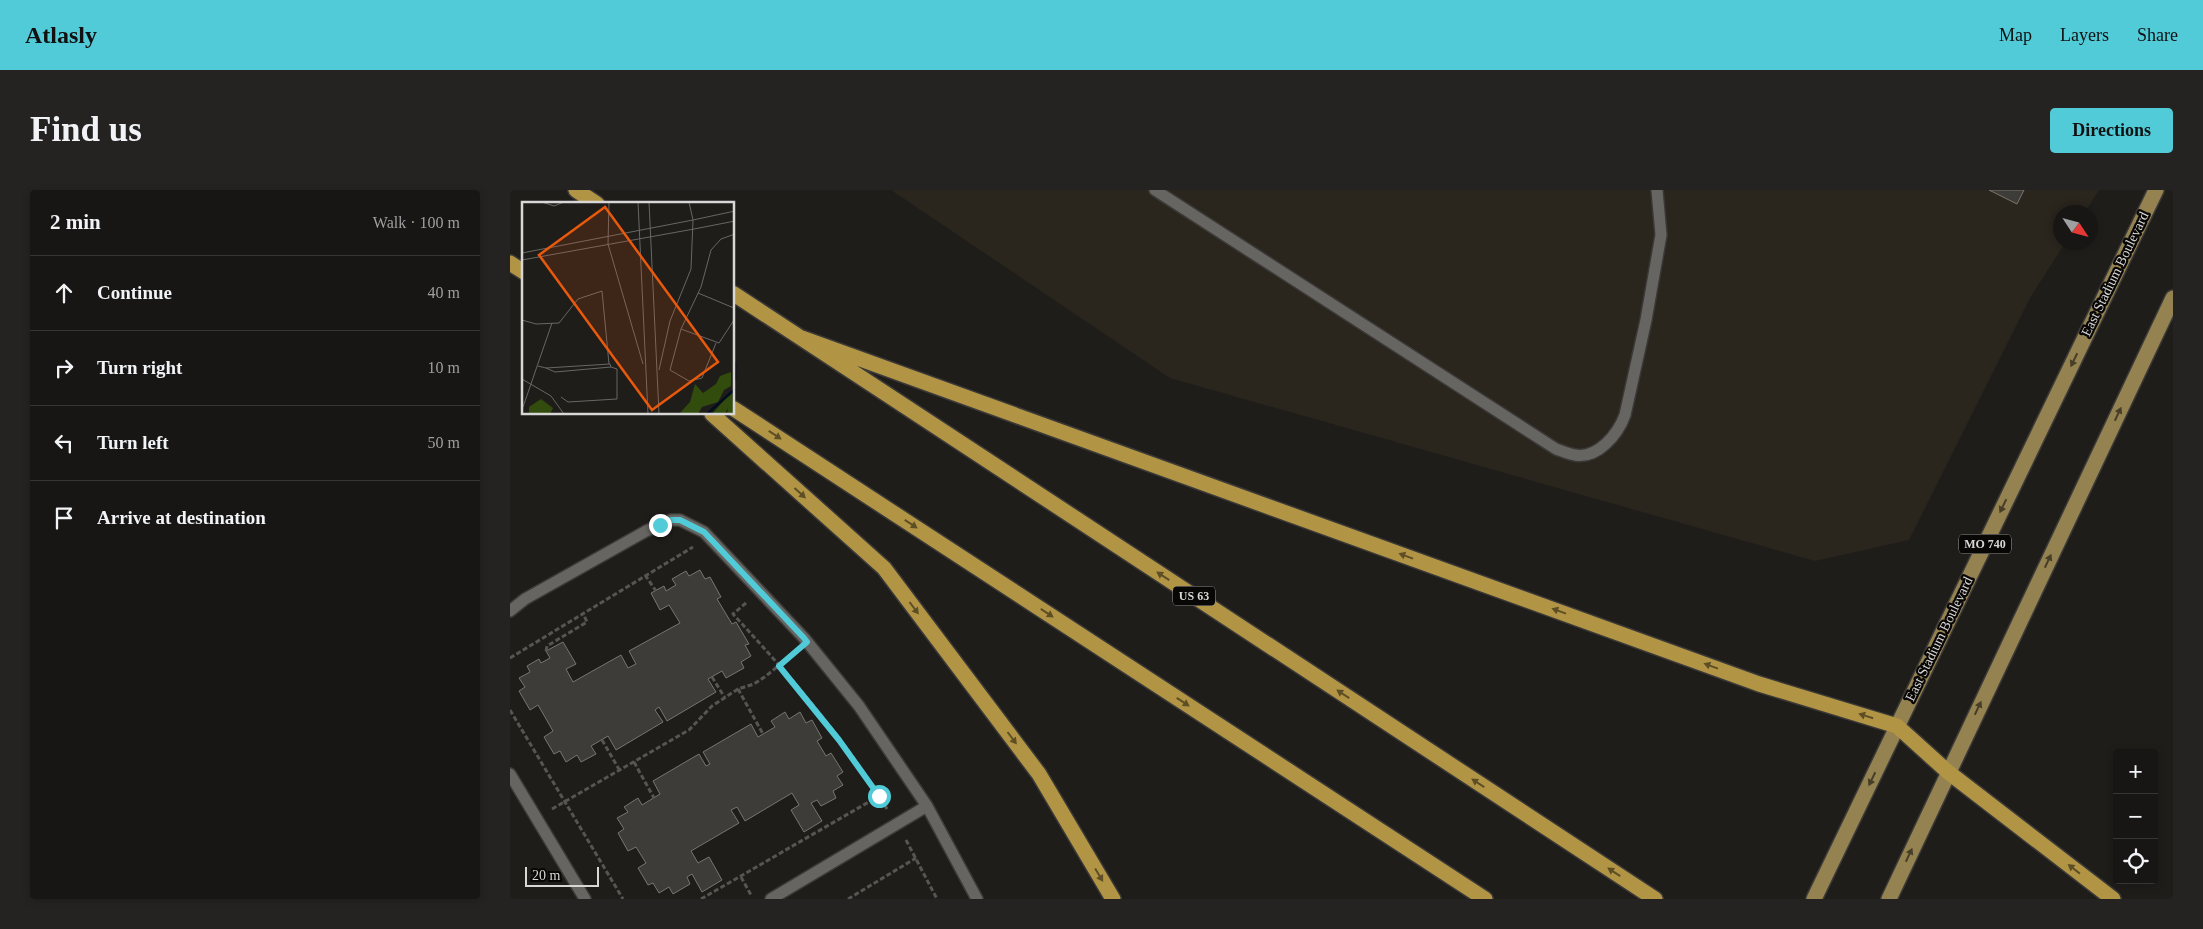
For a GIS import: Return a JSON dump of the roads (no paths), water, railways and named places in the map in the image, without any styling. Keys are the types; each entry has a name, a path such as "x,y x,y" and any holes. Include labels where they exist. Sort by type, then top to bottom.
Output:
{"highway":[{"path":"576,190 594,202"},
{"path":"510,263 522,271"},
{"name":"US 63","path":"735,295 1655,899"},
{"path":"802,338 1760,684 1898,726 1948,772 2113,899"},
{"path":"735,410 1485,899"},
{"path":"713,415 884,568 1039,774 1113,899"}],"main road":[{"name":"East Stadium Boulevard","path":"1814,899 2156,190"},
{"path":"1889,899 2173,298"}],"lane":[{"path":"1155,190 1556,449 1577,456 1596,451 1613,437 1621,426 1625,415 1646,320 1661,235 1657,190"},
{"path":"510,611 526,599 646,531 671,520 680,520 704,532 774,604 859,706 927,806 977,899"},
{"path":"510,774 585,899"},
{"path":"771,899 927,806"}]}
